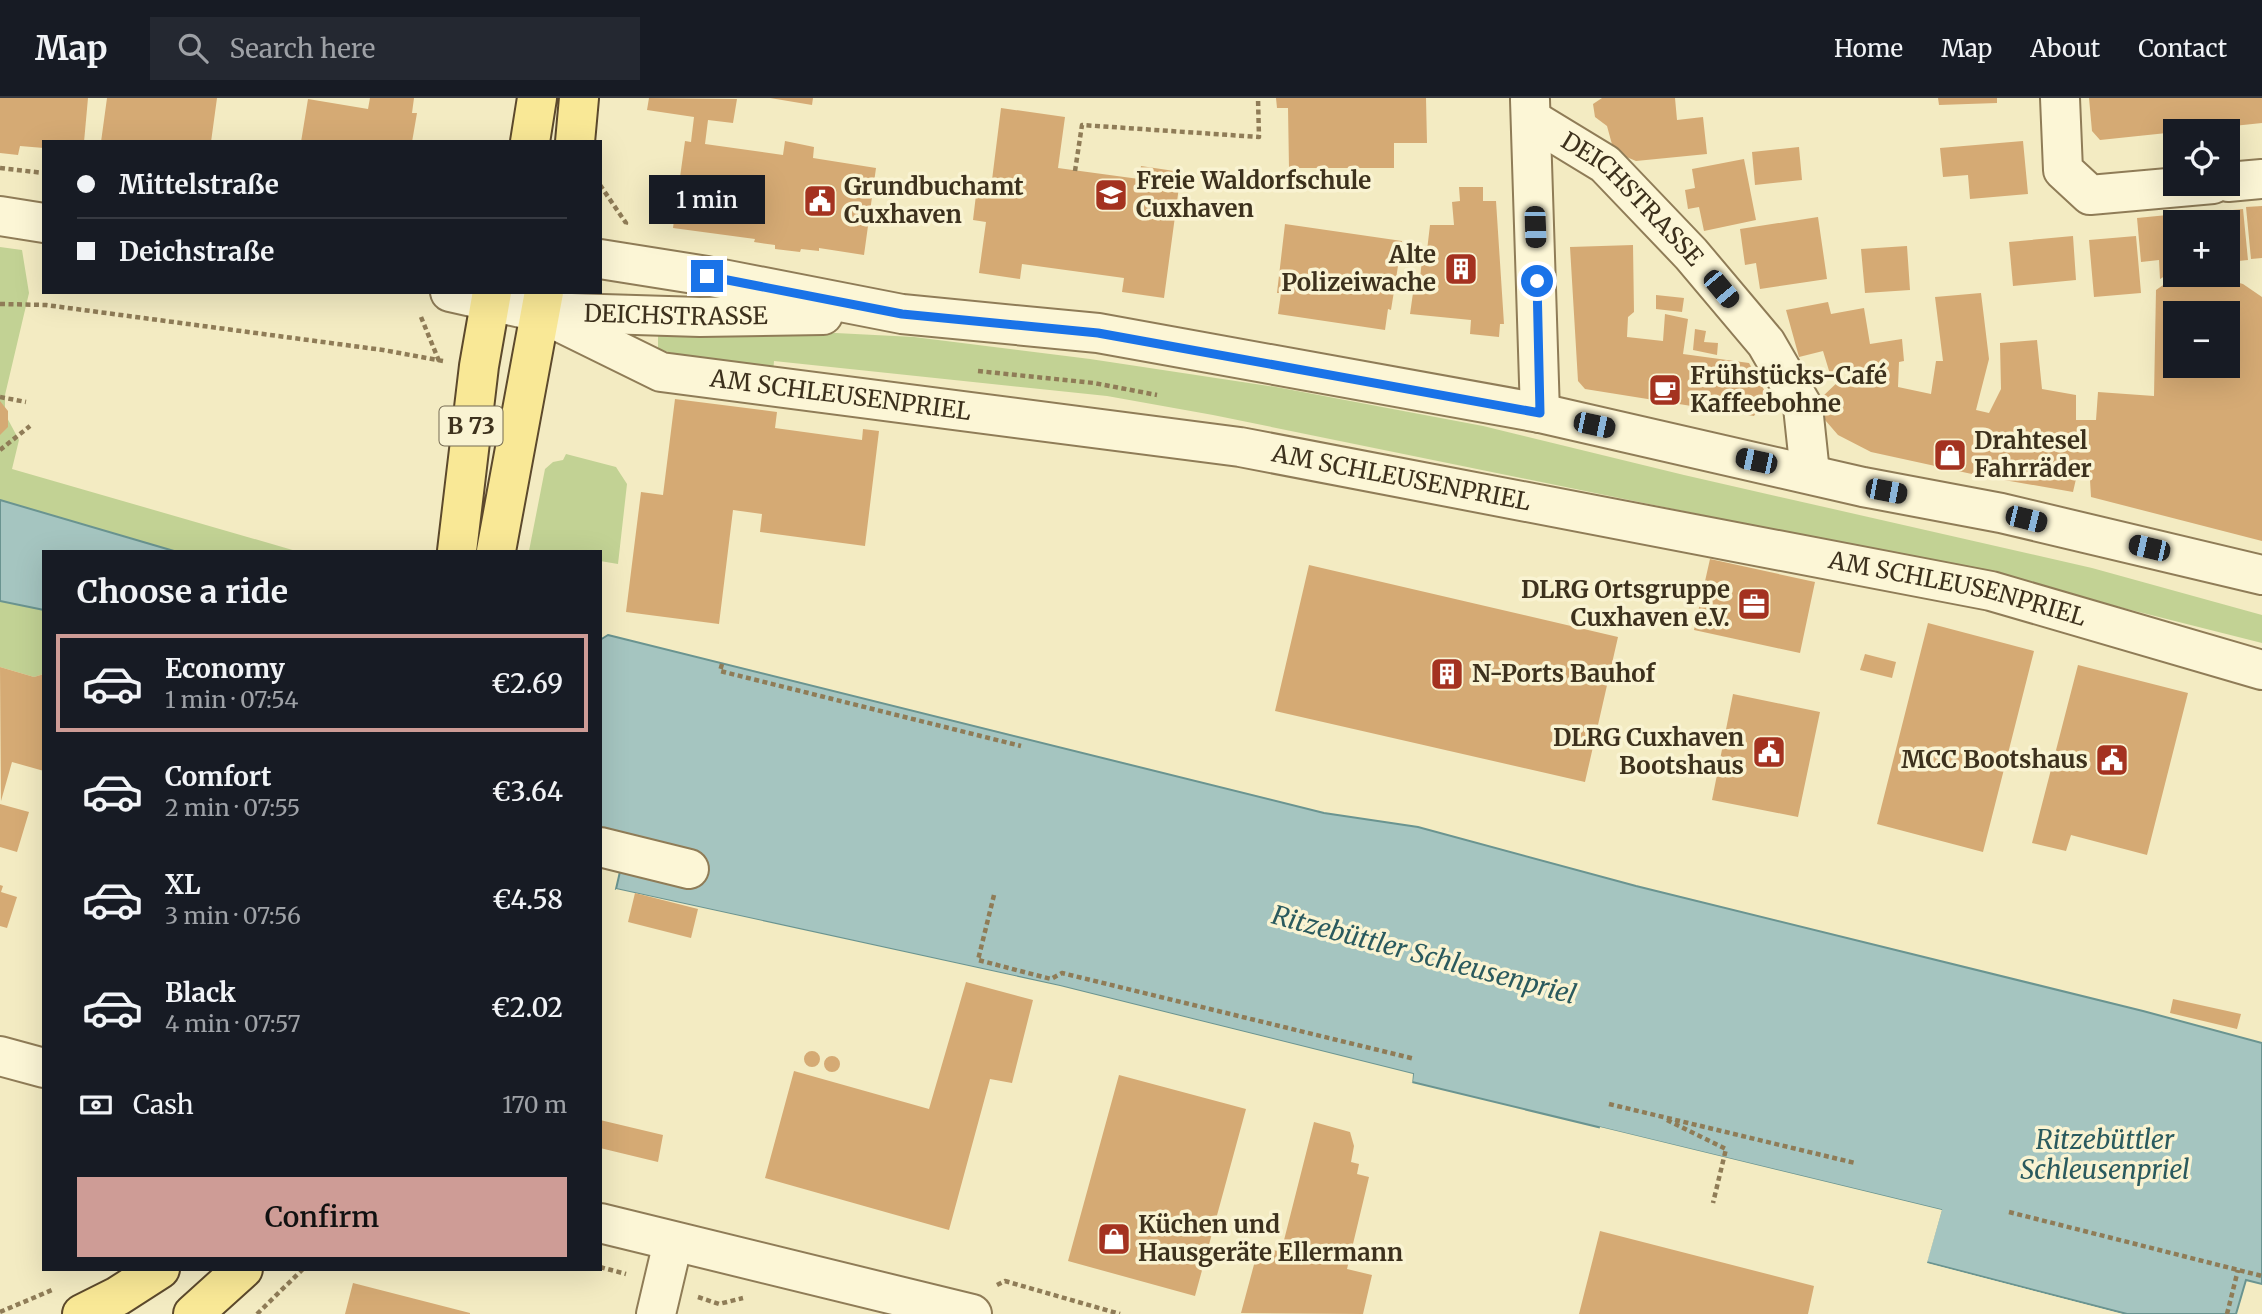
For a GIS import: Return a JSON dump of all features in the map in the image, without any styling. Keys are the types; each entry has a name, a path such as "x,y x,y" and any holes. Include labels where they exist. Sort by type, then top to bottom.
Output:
{"main road":[{"path":"530,140 537,98"},
{"path":"575,140 579,98"},
{"name":"B 73","path":"457,550 475,392 491,296"},
{"name":"B 73","path":"496,550 541,302"},
{"path":"82,1314 118,1296 157,1271"},
{"path":"193,1314 241,1271"}],"street":[{"path":"2060,98 2063,170 2090,195 2163,188"},
{"path":"1530,109 1540,413"},
{"name":"DEICHSTRASSE","path":"1530,109 1605,163 1691,254 1766,343 1803,407 1810,473"},
{"path":"2240,181 2262,179"},
{"path":"0,216 42,223"},
{"name":"DEICHSTRASSE","path":"602,259 707,276 902,314 1098,333 1540,413 1863,487 2001,513 2262,575"},
{"name":"DEICHSTRASSE","path":"470,294 700,317 902,314"},
{"name":"AM SCHLEUSENPRIEL","path":"541,302 661,372 1240,447 1991,591 2262,670"},
{"path":"602,847 689,869"},
{"path":"0,1056 42,1067"},
{"path":"602,1224 972,1314"},
{"path":"659,1300 673,1242"}],"path":[{"path":"1075,171 1082,125 1259,137 1258,98"},
{"path":"0,168 42,173"},
{"path":"602,189 626,223"},
{"path":"0,304 46,305 383,350 439,361 419,314"},
{"path":"0,397 26,402"},
{"path":"0,450 30,426"},
{"path":"722,664 720,671 1021,746"},
{"path":"994,895 978,960 1049,981 1062,973 1415,1059"},
{"path":"1609,1104 1855,1163"},
{"path":"1657,1115 1726,1149 1713,1203"},
{"path":"2009,1212 2262,1276"},
{"path":"602,1268 659,1300 719,1304 747,1297"},
{"path":"2227,1314 2238,1270"},
{"path":"257,1314 301,1271"},
{"path":"265,1306 271,1314"}],"green space":[{"path":"0,247 22,250 29,293 5,395 5,414 19,440 12,469 293,550 42,550 42,675 34,677 0,667"},
{"path":"759,329 914,337 1090,359 1276,387 1483,426 2092,568 2262,615 2262,643 1972,570 1213,415 1107,396 774,361 773,373 719,359 683,356 658,349 658,330"},
{"path":"566,454 616,467 627,484 618,564 602,561 602,550 529,550 545,469 553,462 563,460"}],"water":[{"path":"0,500 171,550 42,550 42,610 0,601"},
{"name":"Ritzebüttler Schleusenpriel","path":"608,635 1324,813 1418,827 1636,886 2262,1043 2262,1284 2246,1280 2236,1314 2127,1314 1926,1262 1941,1210 1412,1082 1413,1074 1060,986 616,889 628,837 602,828 602,639"}],"pier":[{"path":"616,889 1060,986 1413,1074 1412,1085 1409,1077 1059,990 697,912 615,892"},
{"path":"1600,1127 1942,1210 1927,1263 2122,1314 2113,1314 1925,1266 1923,1262 1937,1213 1599,1131"}],"building":[{"path":"0,98 88,98 84,140 42,140 42,148 20,146 18,155 0,153"},
{"path":"107,98 217,98 211,140 101,140"},
{"path":"370,98 414,98 412,113 417,113 412,140 301,140 308,99 368,109"},
{"path":"649,98 737,99 733,123 708,120 705,144 783,155 785,141 814,147 813,158 876,168 864,255 819,248 819,251 801,249 800,252 775,249 775,245 754,242 755,239 673,228 685,141 691,142 694,117 647,110"},
{"path":"770,98 813,98 812,105"},
{"path":"1276,98 1426,98 1427,143 1394,143 1394,168 1289,168 1288,108 1277,108"},
{"path":"1602,98 1675,98 1677,120 1703,117 1707,154 1636,161 1624,156 1613,148 1607,126 1595,117 1593,104"},
{"path":"1938,98 1997,98 1997,103 1939,105"},
{"path":"2089,98 2262,98 2262,123 2240,125 2240,119 2163,119 2163,133 2100,140 2092,131"},
{"path":"1001,108 1065,117 1058,168 1139,179 1141,166 1181,172 1164,298 1122,292 1124,278 1022,264 1020,279 979,273 986,222 973,220 976,195 990,196"},
{"path":"2023,141 2028,194 1970,199 1968,175 1943,177 1940,148"},
{"path":"1799,147 1802,180 1755,185 1752,152"},
{"path":"1744,159 1756,220 1704,231 1699,207 1688,209 1685,190 1695,188 1692,169"},
{"name":"Alte Polizeiwache","path":"1459,187 1483,187 1483,201 1496,201 1504,324 1500,324 1499,337 1470,334 1471,320 1410,314 1415,279 1420,279 1422,259 1426,259 1430,225 1454,225 1452,202 1460,201"},
{"path":"2262,206 2262,258 2251,259 2246,207"},
{"path":"2243,209 2248,260 2240,261 2240,210 2233,210"},
{"path":"2163,215 2163,277 2160,279 2159,260 2141,262 2137,218"},
{"path":"1818,217 1827,279 1760,289 1756,263 1745,265 1740,229"},
{"path":"1285,224 1402,241 1391,310 1388,309 1385,330 1278,314 1281,293 1277,293"},
{"path":"2073,236 2076,280 2013,286 2009,242"},
{"path":"2136,236 2141,293 2094,297 2089,240"},
{"path":"1633,245 1634,312 1628,317 1627,337 1663,341 1665,314 1688,319 1683,354 1749,363 1767,395 1754,416 1585,389 1578,381 1570,247"},
{"path":"1907,246 1910,290 1865,293 1861,249"},
{"path":"2240,283 2262,297 2262,541 2091,497 2090,480 2076,479 2073,492 1981,476 1871,452 1838,435 1819,413 1822,397 1842,378 1852,387 1866,368 1830,374 1823,351 1799,357 1786,310 1828,302 1831,314 1864,308 1870,344 1902,339 1904,361 1899,362 1898,387 1931,394 1936,361 1943,361 1935,297 1981,293 1989,359 1976,410 1989,413 2001,389 2000,343 2037,340 2042,389 2076,395 2076,420 2096,420 2098,392 2154,396 2156,290 2163,285 2240,287"},
{"path":"1656,295 1684,298 1682,312 1656,309"},
{"path":"1695,329 1706,331 1704,342 1718,343 1717,355 1693,350"},
{"path":"675,399 777,412 775,428 862,440 863,429 879,431 865,546 760,532 762,514 733,510 719,624 626,612 641,492 663,495"},
{"path":"0,401 8,411 8,427 0,435"},
{"path":"1710,559 1815,582 1800,653 1694,630"},
{"name":"N-Ports Bauhof","path":"1309,565 1618,637 1585,782 1275,711"},
{"path":"1928,623 2034,651 1983,852 1877,824"},
{"path":"1865,654 1896,662 1892,678 1860,670"},
{"path":"2078,665 2188,693 2147,855 2071,835 2066,851 2032,843"},
{"path":"0,667 34,677 42,675 42,770 12,762 1,801"},
{"path":"1733,694 1820,712 1798,817 1712,800"},
{"path":"0,804 29,812 17,852 0,847"},
{"path":"0,885 3,886 1,892 17,897 7,928 0,926"},
{"path":"635,893 698,909 691,938 628,922"},
{"path":"966,982 1033,1000 1012,1083 990,1079 949,1230 765,1178 794,1071 929,1109"},
{"path":"2173,999 2241,1014 2237,1029 2170,1013"},
{"path":"812,1051 818,1053 818,1065 812,1067 806,1065 804,1059 806,1053"},
{"path":"832,1056 838,1058 838,1070 832,1072 826,1070 824,1064 826,1058"},
{"path":"1119,1075 1246,1109 1195,1296 1068,1261"},
{"path":"602,1120 663,1135 658,1162 602,1148"},
{"path":"1314,1122 1350,1132 1354,1146 1351,1162 1359,1164 1357,1174 1369,1177 1347,1269 1372,1275 1363,1314 1241,1313 1259,1246 1281,1252"},
{"path":"1600,1231 1814,1286 1808,1314 1579,1314"},
{"path":"353,1283 470,1313 470,1314 345,1314"}],"place":[{"name":"Freie Waldorfschule Cuxhaven","path":"1111,195"},
{"name":"Grundbuchamt Cuxhaven","path":"820,201"},
{"name":"Alte Polizeiwache","path":"1461,269"},
{"name":"Frühstücks-Café Kaffeebohne","path":"1665,390"},
{"name":"Drahtesel Fahrräder","path":"1950,455"},
{"name":"DLRG Ortsgruppe Cuxhaven e.V.","path":"1754,604"},
{"name":"N-Ports Bauhof","path":"1447,674"},
{"name":"DLRG Cuxhaven Bootshaus","path":"1769,752"},
{"name":"MCC Bootshaus","path":"2112,760"},
{"name":"Küchen und Hausgeräte Ellermann","path":"1114,1239"}],"route":[{"path":"707,276 902,314 1098,333 1540,413 1537,281"}]}
